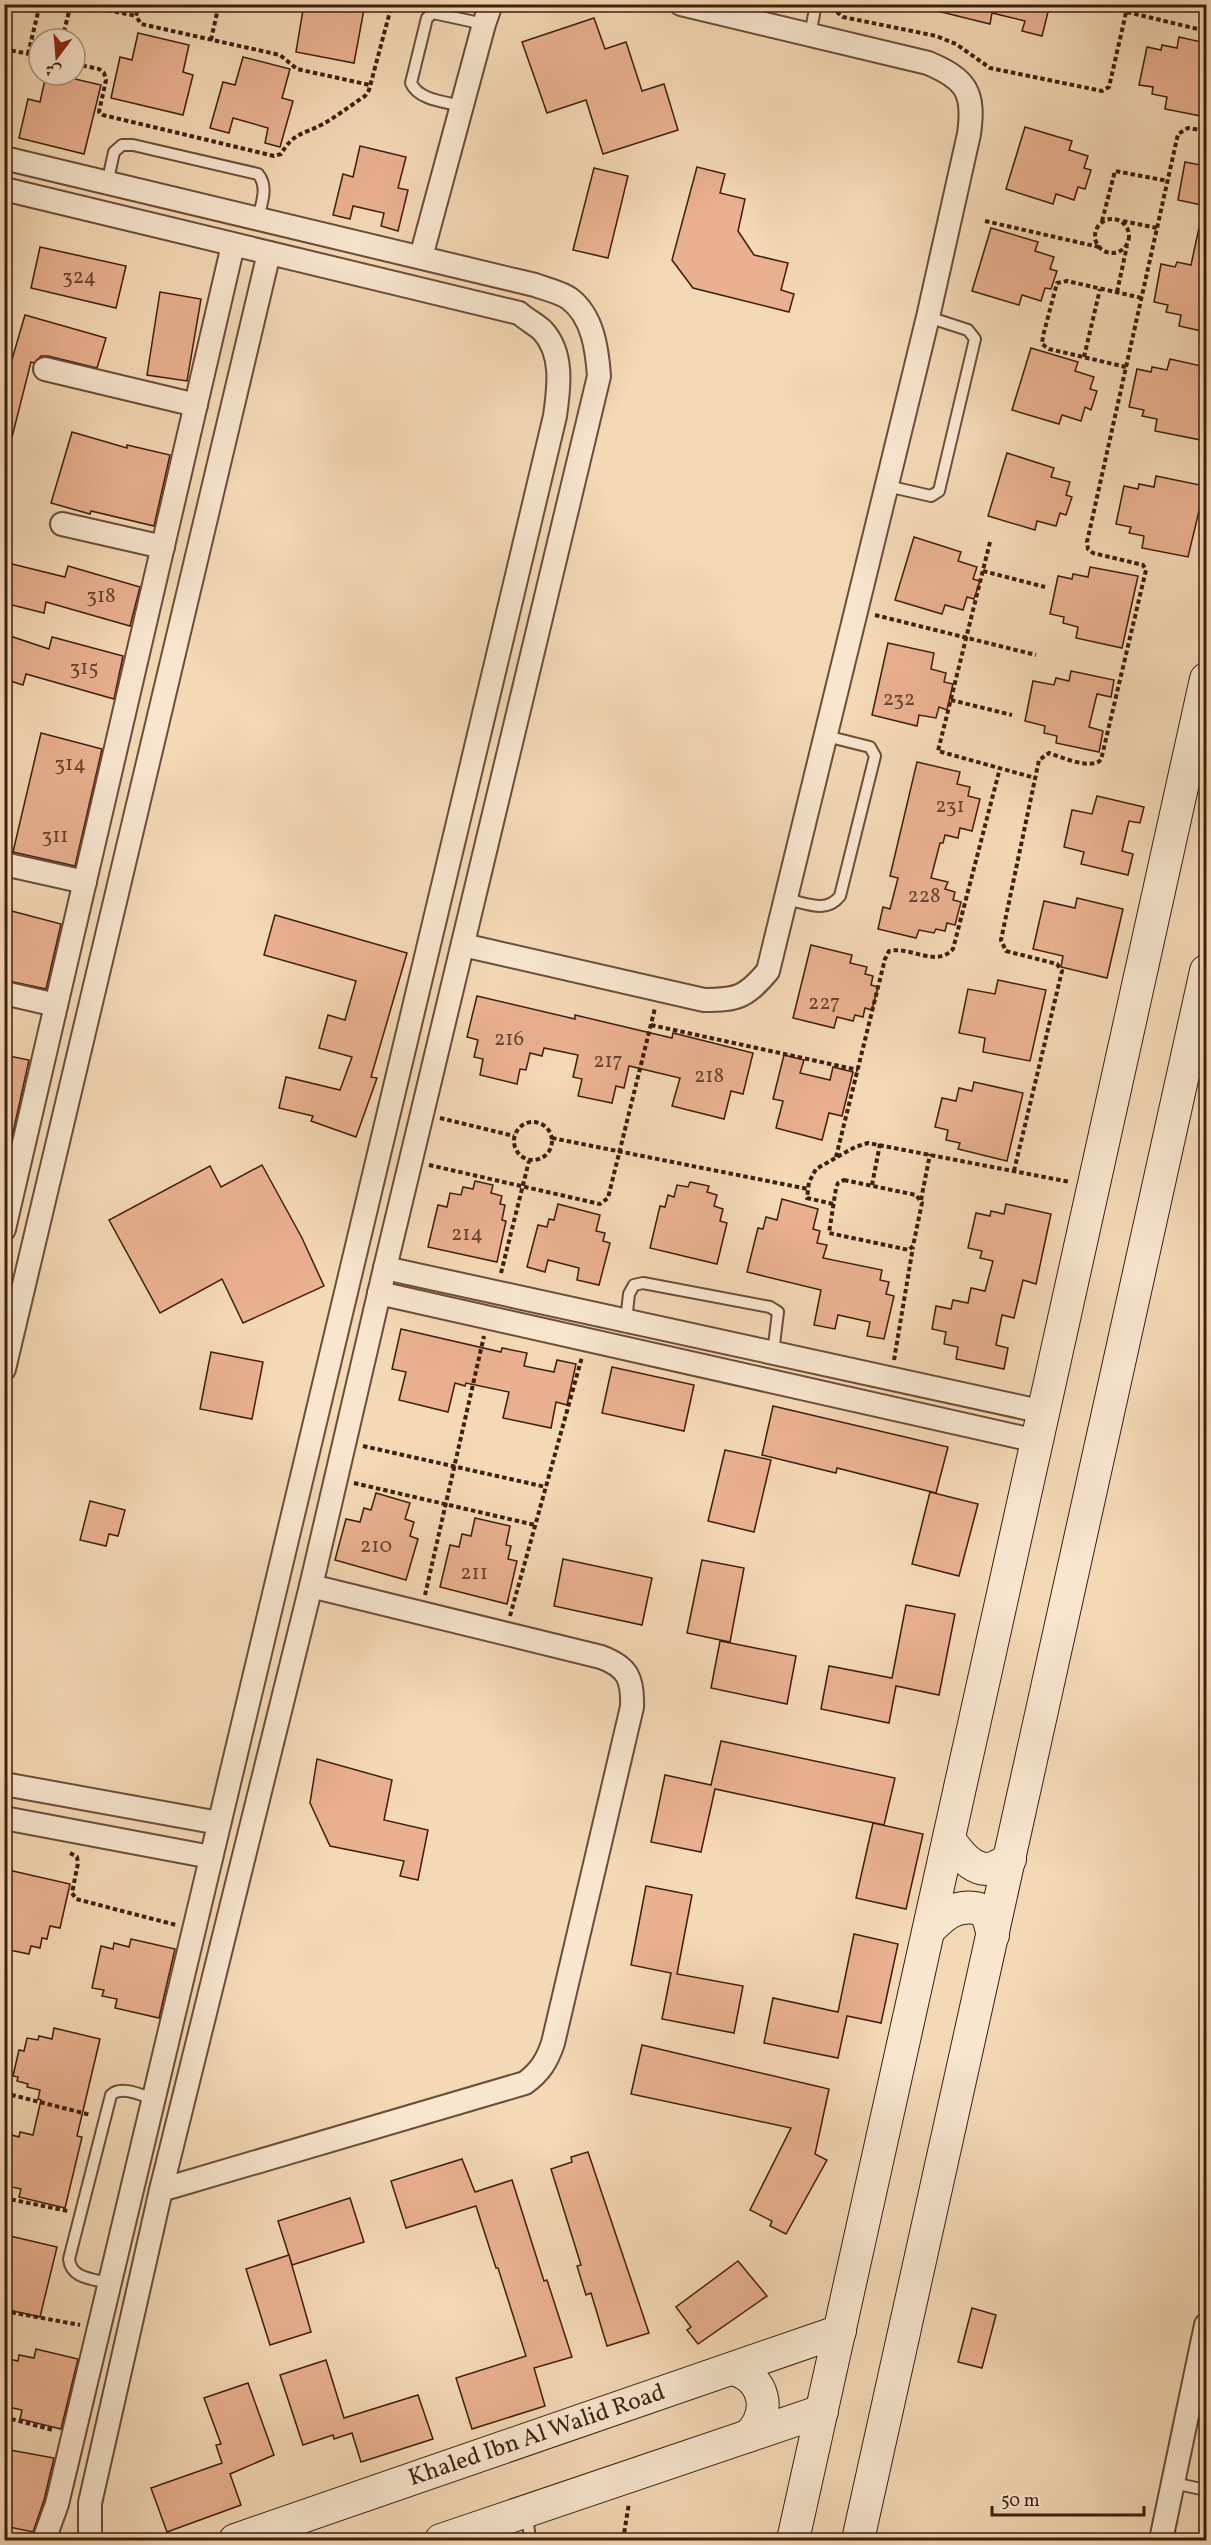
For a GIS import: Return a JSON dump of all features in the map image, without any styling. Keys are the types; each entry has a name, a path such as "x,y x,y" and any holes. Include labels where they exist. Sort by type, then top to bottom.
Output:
{"street":[{"path":"463,945 704,1000 729,1000 752,990 768,971 928,317 969,134 972,112 966,90 952,73 928,63 681,4"},
{"path":"421,257 487,14"},
{"path":"4,159 535,285 569,298 587,319 597,347 599,376 311,1586 162,2190 90,2504 90,2541"},
{"path":"4,189 519,313 543,331 557,358 559,387 555,416 57,2504 44,2541"},
{"path":"5,1222 9,1186 69,952 233,244"},
{"path":"4,1369 269,253"},
{"path":"45,369 196,405"},
{"path":"62,524 163,547"},
{"path":"793,2541 1094,1187 1195,784 1206,679"},
{"path":"4,864 85,882"},
{"path":"69,952 102,960"},
{"path":"858,2541 1206,970"},
{"path":"4,993 56,1005"},
{"path":"385,1268 891,1379 1040,1426"},
{"path":"379,1293 587,1340 1040,1426"},
{"path":"162,2190 525,2084 538,2073 548,2059 632,1707 633,1691 628,1675 617,1663 311,1586"},
{"path":"4,1784 219,1823"},
{"path":"4,1818 211,1857"},
{"path":"949,1839 957,1851 980,1867 993,1867 1010,1859"},
{"path":"929,1930 946,1913 957,1908 969,1907 980,1909 987,1915 993,1935"},
{"name":"Khaled Ibn Al Walid Road","path":"235,2541 840,2331"},
{"path":"1161,2541 1205,2336"},
{"path":"732,2369 740,2371 754,2381 763,2397 759,2423 748,2436"},
{"path":"80,2405 111,2413"},
{"path":"441,2541 528,2526 634,2474 822,2411"}],"lane":[{"path":"810,35 816,4"},
{"path":"462,106 420,94 414,90 411,83 427,18 434,14 487,14"},
{"path":"106,184 114,152 122,145 144,147 258,174 263,180 265,189 258,219"},
{"path":"887,486 931,496 939,491 975,339 968,330 928,317"},
{"path":"786,899 823,907 834,905 840,896 873,766 875,756 870,747 826,736"},
{"path":"626,1321 629,1294 634,1285 643,1283 770,1307 778,1312 773,1353"},
{"path":"109,2283 77,2275 71,2268 69,2259 80,2213 109,2098 116,2091 153,2099"},
{"path":"1173,2483 1206,2490"}],"path":[{"path":"34,27 40,4"},
{"path":"65,27 70,4"},
{"path":"78,4 136,16"},
{"path":"139,4 136,16 141,24 280,55 297,69 370,85"},
{"path":"211,40 219,4"},
{"path":"87,66 99,69 104,73 106,80 99,112 103,116 274,156 281,154 288,142 297,135 320,125 365,96 392,4"},
{"path":"836,4 838,13 843,17 936,36 956,44 990,68 1102,91 1109,87 1128,4"},
{"path":"1127,12 1206,31"},
{"path":"4,49 27,54"},
{"path":"1014,1171 1062,971 1057,964 1010,953 1001,944 1039,760 1045,754 1094,764 1101,760 1145,573 1143,564 1094,553 1087,545 1157,228 1181,131 1188,128 1206,131"},
{"path":"1099,247 1095,231 1102,222 1115,171 1168,181"},
{"path":"1102,222 1113,218 1157,228"},
{"path":"1117,292 1128,243 1127,227 1119,220"},
{"path":"985,221 1115,252 1120,251 1128,243"},
{"path":"1126,367 1049,349 1042,344 1043,336 1057,282 1067,281 1142,298"},
{"path":"1084,357 1100,289"},
{"path":"990,542 938,751 1035,778"},
{"path":"983,572 1045,587"},
{"path":"856,611 1036,655"},
{"path":"951,700 1012,715"},
{"path":"836,1157 889,951 898,949 940,958 948,955 953,949 1000,768"},
{"path":"411,1161 604,1203 608,1198 660,990"},
{"path":"651,1025 858,1070"},
{"path":"422,1113 514,1136"},
{"path":"534,1122 546,1127 552,1138 551,1150 536,1161 530,1161 518,1154 515,1149 514,1136 521,1125 534,1122"},
{"path":"552,1138 808,1189"},
{"path":"833,1204 807,1198 812,1175 816,1169 836,1157 868,1143 1094,1187"},
{"path":"872,1185 880,1144"},
{"path":"891,1379 930,1154"},
{"path":"496,1293 530,1161"},
{"path":"913,1246 909,1250 903,1250 831,1235 828,1230 837,1185 841,1181 916,1195 921,1200"},
{"path":"421,1613 488,1317"},
{"path":"505,1634 587,1340"},
{"path":"345,1442 546,1487"},
{"path":"336,1479 535,1525"},
{"path":"67,1853 73,1854 78,1863 72,1893 76,1899 193,1930"},
{"path":"4,2093 104,2118"},
{"path":"4,2198 80,2213"},
{"path":"4,2311 98,2329"},
{"path":"4,2417 73,2436"},
{"path":"623,2541 634,2474"}],"building":[{"path":"304,4 365,4 354,63 296,52"},
{"path":"938,4 1050,4 1042,36 1022,31 1025,21 992,13 990,24 937,11"},
{"path":"594,18 605,49 626,42 642,91 664,84 678,130 603,154 586,100 547,113 522,42"},
{"path":"138,33 189,45 183,72 193,75 183,115 111,98 120,57 132,60"},
{"path":"1179,37 1206,43 1206,72 1202,95 1206,96 1206,117 1165,109 1167,97 1152,94 1153,87 1139,85 1147,47 1161,50 1162,45 1177,48"},
{"path":"243,57 290,69 282,98 293,101 280,147 265,143 268,128 233,118 229,133 210,128 223,82 235,85"},
{"path":"87,82 101,85 84,154 19,138 28,99 40,102 43,87 87,87"},
{"path":"1025,127 1072,141 1069,150 1088,156 1084,168 1091,170 1085,189 1078,187 1074,200 1056,194 1053,204 1006,189"},
{"path":"360,146 406,157 398,188 408,190 398,231 381,226 384,213 353,206 350,219 333,215 343,174 353,177"},
{"path":"1185,162 1206,166 1206,206 1178,200"},
{"path":"697,167 725,174 720,193 745,199 738,231 754,255 788,263 781,290 794,294 789,312 693,288 672,260"},
{"path":"594,168 628,176 608,258 573,250"},
{"path":"991,228 1038,242 1035,251 1054,257 1050,269 1057,271 1051,289 1045,288 1041,301 1022,295 1019,305 972,291"},
{"path":"1199,228 1206,229 1206,332 1179,326 1181,315 1166,312 1168,305 1154,302 1161,264 1175,267 1177,262 1191,265"},
{"path":"40,247 126,266 116,308 31,288"},
{"path":"160,292 201,299 187,381 147,375"},
{"path":"25,315 106,338 97,368 48,356 41,356 34,363 31,362 10,445 4,445 4,362 11,363"},
{"path":"1031,348 1078,362 1075,371 1094,377 1090,389 1097,391 1091,410 1085,407 1081,421 1062,415 1059,424 1012,410"},
{"path":"1170,359 1206,367 1206,415 1201,440 1155,431 1157,419 1142,416 1144,410 1129,407 1137,369 1151,372 1152,367 1167,370"},
{"path":"72,432 127,448 127,445 170,455 154,526 91,511 90,514 51,503"},
{"path":"1007,453 1054,468 1051,477 1070,482 1066,495 1072,497 1066,515 1060,513 1056,526 1037,521 1035,530 988,516"},
{"path":"1156,476 1205,486 1188,557 1142,548 1144,536 1129,533 1131,527 1116,524 1124,486 1138,489 1139,484 1154,487"},
{"path":"914,537 961,552 958,561 977,567 973,579 980,581 974,599 967,597 963,610 945,605 942,614 895,600"},
{"path":"4,562 65,577 68,566 140,587 130,626 46,602 44,613 4,603"},
{"path":"1090,567 1138,576 1122,648 1076,638 1078,627 1063,623 1064,617 1050,614 1058,576 1072,579 1073,574 1088,577"},
{"path":"4,634 49,649 52,637 123,656 114,699 26,674 23,685 4,679"},
{"path":"888,643 934,653 931,669 946,673 944,682 953,684 947,710 939,707 936,718 919,715 917,726 872,715"},
{"path":"1071,671 1114,680 1111,697 1097,694 1089,727 1103,731 1099,752 1056,743 1057,736 1044,733 1045,726 1025,721 1033,681 1054,685 1056,678 1069,681"},
{"path":"41,733 102,749 75,866 13,852"},
{"path":"917,762 960,772 957,784 970,787 968,796 980,799 972,831 960,828 958,838 945,835 943,843 940,843 931,878 948,882 945,889 955,892 953,900 961,902 955,925 947,923 945,931 936,929 934,933 919,930 916,938 878,929 883,907 890,909 898,878 890,876"},
{"path":"1097,796 1144,807 1140,823 1129,821 1122,851 1133,854 1128,875 1081,864 1084,852 1064,847 1072,810 1092,814"},
{"path":"1077,898 1123,909 1107,978 1061,967 1063,956 1033,949 1044,901 1075,908"},
{"path":"4,909 61,924 46,989 4,980"},
{"path":"275,915 407,953 371,1077 377,1078 356,1137 311,1121 313,1116 279,1108 286,1077 340,1090 352,1057 319,1048 328,1015 345,1020 356,981 264,955"},
{"path":"811,945 852,955 850,963 867,967 865,974 873,976 871,985 878,987 872,1010 865,1008 863,1017 855,1015 853,1021 837,1017 834,1028 793,1018"},
{"path":"998,980 1046,990 1030,1061 983,1052 985,1038 959,1033 968,989 995,994"},
{"path":"477,996 575,1019 575,1015 672,1038 673,1033 753,1053 743,1094 731,1091 724,1119 672,1106 680,1078 629,1066 624,1088 616,1086 612,1103 578,1096 582,1079 573,1077 578,1055 544,1048 542,1056 530,1053 526,1070 520,1069 517,1084 480,1075 483,1059 474,1057 478,1040 467,1037"},
{"path":"4,1055 29,1060 12,1137 4,1136"},
{"path":"784,1055 804,1060 800,1073 830,1080 833,1067 853,1072 842,1116 829,1113 822,1140 776,1128 783,1101 773,1099"},
{"path":"974,1082 1023,1093 1007,1161 958,1149 960,1143 946,1140 948,1130 935,1127 942,1098 956,1101 959,1088 972,1091"},
{"path":"262,1165 302,1238 324,1286 243,1323 222,1279 160,1313 109,1220 210,1166 221,1187"},
{"path":"475,1181 493,1185 491,1193 502,1196 500,1204 505,1205 502,1220 506,1221 497,1262 428,1247 438,1205 447,1207 450,1193 461,1195 463,1187 473,1189"},
{"path":"690,1182 709,1186 707,1192 717,1195 714,1206 723,1209 720,1221 727,1223 717,1264 650,1248 660,1206 665,1207 668,1195 674,1197 677,1185 688,1187"},
{"path":"782,1199 818,1209 813,1229 820,1231 817,1243 827,1245 823,1258 882,1270 880,1280 889,1282 886,1294 894,1296 884,1339 867,1336 870,1322 838,1315 835,1329 814,1325 821,1290 747,1272 758,1228 763,1229 766,1217 777,1220"},
{"path":"558,1204 600,1215 596,1231 605,1233 603,1241 610,1243 599,1285 577,1280 579,1268 548,1260 545,1272 527,1267 538,1225 547,1227 549,1219 554,1220"},
{"path":"1006,1204 1051,1214 1036,1284 1023,1280 1014,1318 1002,1315 996,1345 1008,1348 1004,1369 956,1359 958,1347 944,1344 946,1332 932,1329 936,1306 951,1309 953,1300 968,1303 971,1288 985,1291 993,1261 980,1258 982,1251 968,1248 976,1213 990,1216 991,1211 1004,1214"},
{"path":"401,1329 501,1352 502,1348 527,1353 524,1366 554,1372 557,1360 576,1364 567,1405 556,1402 551,1428 503,1418 509,1392 466,1383 465,1386 455,1383 448,1412 399,1400 406,1372 392,1369"},
{"path":"211,1352 263,1362 252,1419 200,1409"},
{"path":"612,1367 694,1385 684,1431 602,1413"},
{"path":"773,1406 948,1447 936,1493 837,1468 836,1473 762,1455"},
{"path":"725,1450 771,1460 754,1532 708,1521"},
{"path":"930,1492 978,1504 959,1576 912,1564"},
{"path":"376,1493 410,1503 405,1519 414,1522 410,1536 418,1539 406,1580 335,1560 346,1519 360,1522 364,1508 371,1510"},
{"path":"90,1501 125,1510 118,1536 109,1534 106,1546 80,1540"},
{"path":"475,1518 510,1526 506,1545 511,1546 508,1559 517,1561 507,1604 440,1587 450,1545 459,1547 462,1534 471,1536"},
{"path":"563,1559 652,1578 642,1625 554,1606"},
{"path":"702,1560 744,1568 730,1642 687,1633"},
{"path":"906,1605 955,1614 939,1695 896,1686 889,1723 821,1709 829,1666 892,1678"},
{"path":"720,1641 796,1656 787,1704 711,1688"},
{"path":"721,1741 895,1778 884,1825 715,1789 701,1852 651,1842 665,1775 711,1785"},
{"path":"317,1759 392,1780 384,1820 428,1830 418,1880 400,1876 404,1861 330,1846 310,1803"},
{"path":"873,1823 923,1834 906,1909 856,1898"},
{"path":"4,1869 70,1884 60,1928 50,1926 47,1939 42,1938 40,1948 31,1946 29,1954 4,1949"},
{"path":"646,1886 692,1895 677,1974 743,1986 734,2033 662,2019 671,1973 631,1965"},
{"path":"854,1934 898,1944 881,2023 847,2016 838,2058 764,2043 773,1998 838,2012"},
{"path":"131,1939 175,1949 159,2018 115,2008 117,1999 102,1996 104,1990 92,1988 101,1946 113,1949 114,1943 129,1947"},
{"path":"54,2028 100,2039 77,2136 82,2137 65,2208 19,2197 21,2189 8,2186 9,2180 4,2179 4,2140 6,2141 8,2134 19,2137 20,2132 33,2135 41,2100 38,2099 40,2090 27,2087 28,2084 17,2081 18,2077 13,2076 19,2050 24,2051 27,2038 38,2040 39,2036 52,2039"},
{"path":"642,2045 829,2089 815,2154 827,2160 786,2234 770,2226 772,2221 750,2210 791,2128 631,2094"},
{"path":"588,2152 649,2333 607,2346 591,2293 586,2295 577,2266 581,2265 551,2169 572,2162 571,2157"},
{"path":"462,2159 475,2192 512,2180 544,2281 547,2280 572,2357 534,2368 545,2406 472,2429 456,2378 526,2356 498,2268 496,2268 476,2206 406,2228 391,2181"},
{"path":"350,2198 364,2242 292,2265 278,2221"},
{"path":"10,2236 57,2247 40,2317 4,2309 4,2245 8,2246"},
{"path":"289,2255 311,2332 270,2345 246,2269"},
{"path":"738,2261 767,2296 698,2344 687,2330 691,2327 676,2307"},
{"path":"972,2308 996,2315 982,2368 958,2362"},
{"path":"36,2349 78,2359 61,2429 20,2419 22,2410 8,2407 10,2401 4,2399 4,2358 18,2361 19,2355 34,2358"},
{"path":"326,2360 344,2418 418,2395 433,2439 361,2462 352,2433 334,2439 333,2435 303,2445 280,2375"},
{"path":"248,2383 274,2455 230,2474 241,2505 167,2532 151,2488 222,2463 216,2445 221,2444 204,2398"},
{"path":"10,2450 54,2458 44,2500 33,2532 4,2526 4,2460 8,2461"}]}
